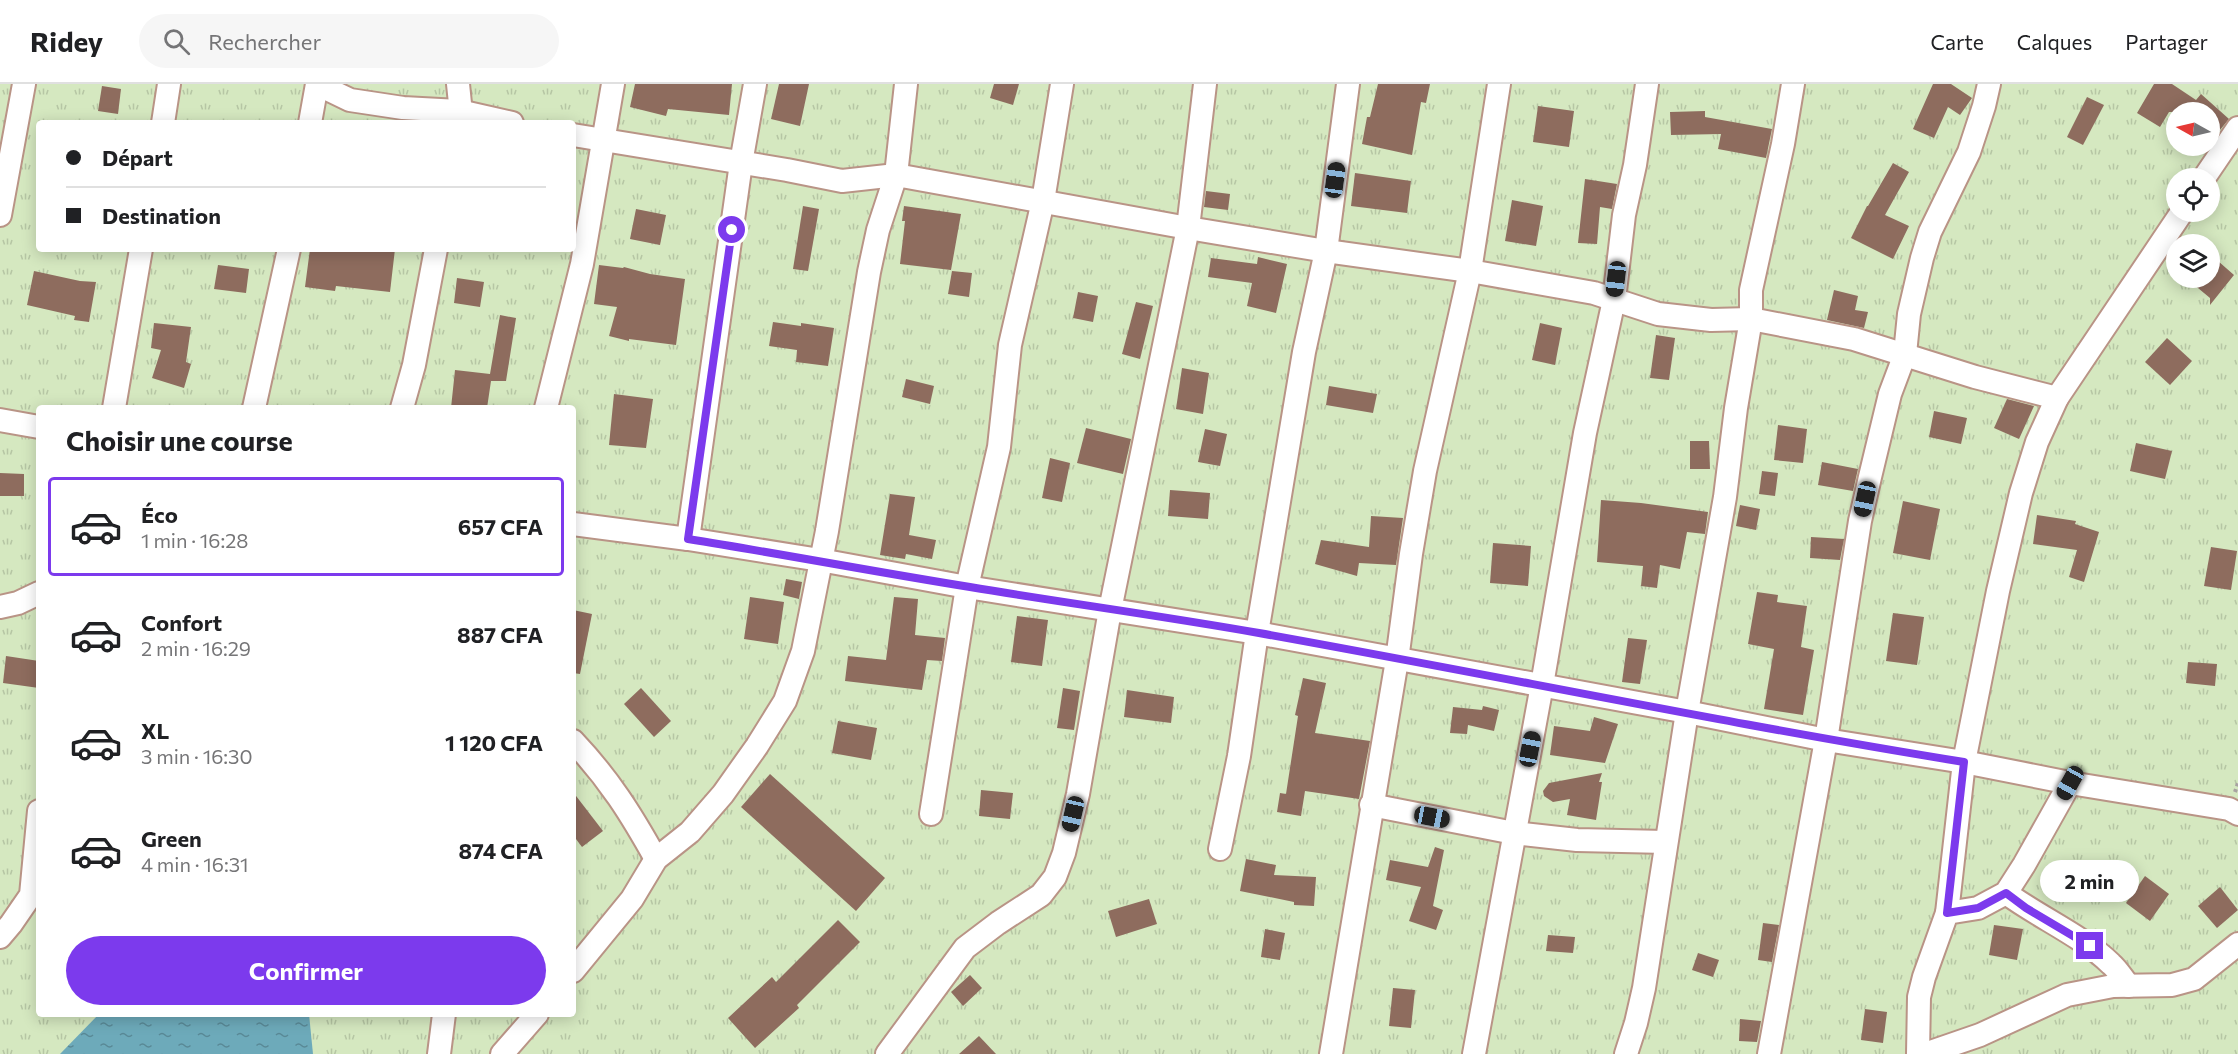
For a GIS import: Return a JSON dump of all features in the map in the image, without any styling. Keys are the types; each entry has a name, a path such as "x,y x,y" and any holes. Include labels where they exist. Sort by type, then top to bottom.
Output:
{"street":[{"path":"0,215 24,84"},
{"path":"163,120 169,84"},
{"path":"311,120 317,84 350,100 486,120"},
{"path":"458,84 460,117"},
{"path":"547,405 576,293 613,84"},
{"path":"688,539 741,162 755,84"},
{"path":"576,967 632,899 656,860 690,832 723,794 785,701 803,651 869,272 878,230 896,175 906,84"},
{"path":"931,814 967,587 999,447 1010,345 1043,201 1062,84"},
{"path":"887,1054 965,948 1041,895 1055,877 1064,853 1078,794 1110,610 1188,228 1204,84"},
{"path":"1220,849 1239,756 1304,352 1326,251 1348,84"},
{"path":"1331,1054 1397,660 1425,471 1470,271 1499,84"},
{"path":"1474,1054 1542,685 1585,433 1614,300 1624,216 1635,165 1647,84"},
{"path":"1626,1054 1644,988 1687,712 1725,497 1736,408 1751,319 1751,290 1793,84"},
{"path":"1769,1054 1826,740 1860,521 1890,394 1905,354 1909,314 1928,241 1969,152 1989,84"},
{"path":"2211,168 2238,128"},
{"path":"576,136 842,181 896,175 1188,228 1326,251 1470,271 1594,293 1658,314 1711,320 1751,319 1837,334 1975,377 2057,398"},
{"path":"1918,1054 1919,997 1947,913 1964,762 1998,591 2021,493 2037,442 2057,398 2175,222"},
{"path":"115,405 140,252"},
{"path":"255,405 288,252"},
{"path":"403,405 414,365 435,252"},
{"path":"0,420 36,426"},
{"path":"576,524 820,560 967,587 1257,633 1687,712 1826,740 2229,809 2238,814"},
{"path":"0,607 18,603 36,594"},
{"path":"576,744 598,767 618,795 656,860"},
{"path":"1947,913 1978,908 2006,893 2070,783"},
{"path":"1371,805 1514,833 1577,840 1666,842"},
{"path":"0,937 31,895 36,842"},
{"path":"2006,893 2026,908 2090,946 2113,965 2128,986"},
{"path":"1925,1054 1980,1035 2067,995 2088,989 2172,985 2194,979 2238,944"},
{"path":"440,1054 444,1017"},
{"path":"502,1054 534,1017"}],"green space":[{"path":"0,84 2238,84 2238,1054 0,1054"}],"water":[{"path":"96,1017 309,1017 313,1054 60,1054"}],"building":[{"path":"635,84 732,84 729,115 668,109 666,116 630,107"},
{"path":"779,84 809,84 800,126 771,119"},
{"path":"994,84 1019,84 1013,105 990,98"},
{"path":"1378,84 1430,84 1426,103 1421,102 1412,155 1362,144 1367,117 1370,117"},
{"path":"1933,84 1951,84 1972,98 1960,115 1948,107 1934,138 1913,129"},
{"path":"2154,84 2172,84 2196,100 2201,94 2210,102 2166,102 2166,117 2160,127 2137,113"},
{"path":"102,86 121,89 118,114 98,111"},
{"path":"2087,97 2104,105 2083,145 2067,137"},
{"path":"1538,106 1574,111 1569,147 1533,142"},
{"path":"1705,111 1705,117 1772,129 1766,158 1718,149 1721,134 1671,135 1670,112"},
{"path":"2220,111 2229,119 2220,130"},
{"path":"1893,163 1909,172 1885,215 1909,226 1893,259 1851,238"},
{"path":"1355,173 1411,181 1407,213 1351,206"},
{"path":"1585,179 1617,184 1612,209 1600,207 1597,244 1578,243"},
{"path":"1206,191 1230,194 1228,210 1204,207"},
{"path":"1512,200 1543,206 1536,246 1505,241"},
{"path":"803,206 819,209 808,271 793,269"},
{"path":"904,206 961,214 951,270 900,264 905,221 902,221"},
{"path":"636,209 666,215 660,245 630,239"},
{"path":"310,252 395,252 390,292 336,286 335,291 305,287"},
{"path":"1258,257 1287,264 1276,313 1247,306 1252,283 1208,277 1211,258 1257,264"},
{"path":"2220,263 2234,275 2210,305 2210,298 2198,288 2220,288"},
{"path":"218,265 249,269 246,293 214,289"},
{"path":"599,265 624,267 650,274 685,279 676,345 629,339 629,341 609,336 617,307 594,304"},
{"path":"34,271 80,281 96,282 89,322 74,320 75,316 27,305"},
{"path":"952,271 972,273 969,297 948,294"},
{"path":"457,278 484,282 480,307 454,303"},
{"path":"1834,290 1858,296 1855,310 1868,312 1864,328 1827,320"},
{"path":"1078,292 1098,296 1093,322 1073,318"},
{"path":"1136,302 1153,306 1140,359 1122,354"},
{"path":"500,315 516,318 506,381 491,381 487,405 451,405 455,370 490,374"},
{"path":"773,322 834,328 828,366 796,362 797,350 769,346"},
{"path":"154,323 191,327 186,362 191,364 184,388 152,378 161,350 151,348"},
{"path":"1540,323 1562,328 1555,365 1532,360"},
{"path":"1656,335 1675,338 1669,380 1650,378"},
{"path":"2167,338 2192,361 2170,385 2145,362"},
{"path":"1182,368 1209,373 1203,414 1176,409"},
{"path":"906,379 934,386 930,404 902,397"},
{"path":"1329,386 1377,394 1373,413 1326,405"},
{"path":"614,394 653,399 646,448 609,445"},
{"path":"2007,399 2034,406 2019,439 1994,428"},
{"path":"1934,411 1967,418 1961,444 1929,437"},
{"path":"1778,425 1807,429 1803,463 1774,460"},
{"path":"1086,428 1131,439 1123,474 1077,463"},
{"path":"1205,429 1227,434 1220,466 1198,462"},
{"path":"1690,441 1709,441 1710,469 1690,469"},
{"path":"2136,443 2172,451 2165,479 2130,471"},
{"path":"1050,458 1070,463 1062,502 1042,498"},
{"path":"1822,462 1858,469 1853,491 1818,485"},
{"path":"1762,471 1778,473 1775,496 1759,494"},
{"path":"0,473 24,474 24,496 0,496"},
{"path":"1170,490 1210,493 1208,519 1168,516"},
{"path":"890,494 915,497 909,535 936,540 932,559 906,554 905,559 880,555"},
{"path":"1601,500 1708,512 1705,534 1687,532 1680,569 1660,565 1657,588 1641,586 1643,566 1597,562"},
{"path":"1903,501 1940,509 1930,560 1893,553"},
{"path":"1740,505 1760,509 1756,530 1736,526"},
{"path":"2037,515 2076,521 2075,524 2099,532 2084,582 2069,577 2077,550 2033,544"},
{"path":"1371,516 1403,518 1396,565 1359,563 1357,576 1315,564 1321,540 1369,547"},
{"path":"1811,537 1844,539 1840,560 1810,558"},
{"path":"1493,543 1531,546 1528,586 1490,583"},
{"path":"2211,547 2237,551 2231,590 2204,586"},
{"path":"786,579 802,582 799,599 783,595"},
{"path":"1757,592 1778,595 1777,602 1807,606 1801,647 1814,650 1803,715 1764,709 1774,649 1748,644"},
{"path":"750,597 784,602 778,644 744,639"},
{"path":"894,597 918,599 915,635 945,638 942,661 927,660 922,690 845,681 848,656 886,660"},
{"path":"576,611 592,614 580,674 576,673"},
{"path":"1893,613 1924,617 1917,665 1886,661"},
{"path":"1017,616 1048,620 1042,666 1011,662"},
{"path":"1628,638 1647,640 1640,684 1622,682"},
{"path":"6,656 36,661 36,688 3,683"},
{"path":"2188,662 2217,664 2215,686 2186,683"},
{"path":"1303,678 1326,683 1315,733 1370,741 1359,799 1305,791 1301,816 1277,812 1280,793 1286,794 1298,716 1295,715"},
{"path":"641,688 671,721 654,737 624,704"},
{"path":"1063,688 1080,691 1074,730 1057,728"},
{"path":"1127,690 1174,697 1171,723 1124,717"},
{"path":"1483,706 1499,710 1494,731 1468,725 1467,734 1450,733 1453,707 1482,710"},
{"path":"1594,717 1618,724 1605,763 1550,755 1554,726 1590,731"},
{"path":"838,721 877,728 871,760 832,753"},
{"path":"1602,773 1599,782 1602,782 1596,820 1567,815 1570,799 1553,802 1544,796 1543,791 1549,783"},
{"path":"770,774 885,878 856,911 741,807"},
{"path":"981,790 1013,793 1010,819 979,816"},
{"path":"576,796 603,831 582,847 576,839"},
{"path":"1435,847 1444,850 1433,906 1443,910 1436,930 1409,921 1421,887 1386,880 1390,860 1428,867"},
{"path":"1246,859 1276,865 1274,875 1316,877 1314,906 1294,905 1294,902 1240,891"},
{"path":"2145,876 2169,894 2150,921 2126,903"},
{"path":"2220,887 2238,910 2217,928 2198,906"},
{"path":"1149,899 1157,924 1116,937 1108,911"},
{"path":"838,920 860,942 797,1005 799,1008 755,1048 728,1018 772,977 776,982"},
{"path":"1763,923 1779,925 1772,962 1758,960"},
{"path":"1994,925 2023,929 2017,960 1989,955"},
{"path":"1265,929 1285,933 1280,960 1261,957"},
{"path":"1548,935 1575,937 1573,953 1546,951"},
{"path":"1698,953 1719,960 1713,977 1692,970"},
{"path":"970,975 982,988 963,1006 951,992"},
{"path":"1393,988 1415,990 1411,1028 1389,1026"},
{"path":"1865,1009 1887,1012 1883,1043 1861,1040"},
{"path":"1740,1019 1761,1021 1757,1042 1739,1041"},
{"path":"979,1036 996,1054 959,1054"}],"route":[{"path":"732,230 688,539 967,587 1257,633 1687,712 1826,740 1964,762 1947,913 1978,908 1995,901 2006,893 2026,908 2090,946"}]}
